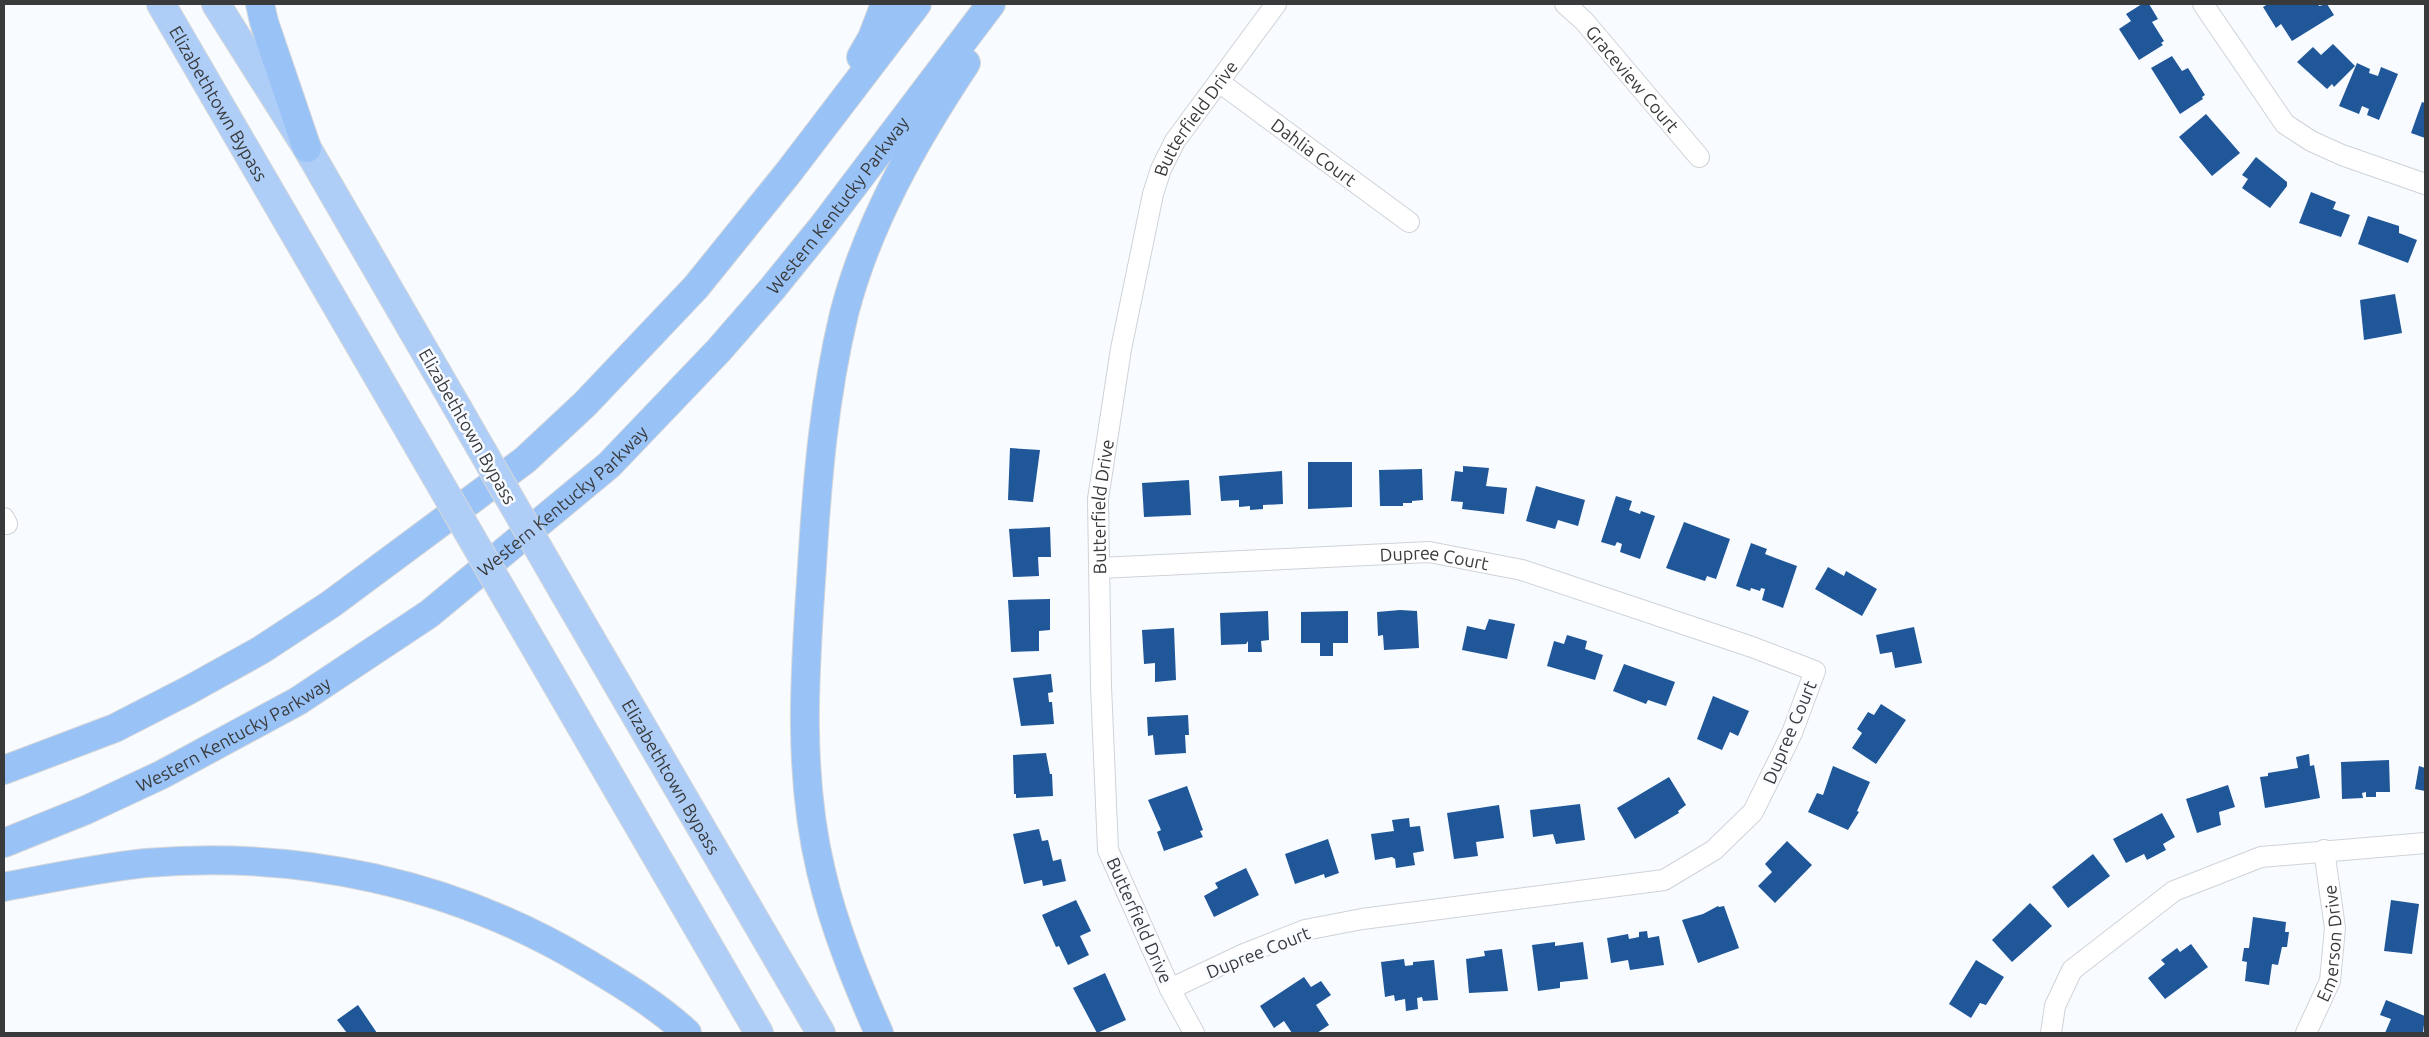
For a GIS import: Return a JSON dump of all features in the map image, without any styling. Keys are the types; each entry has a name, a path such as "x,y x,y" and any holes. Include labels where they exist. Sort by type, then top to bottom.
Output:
{"highway":[{"name":"Elizabethtown Bypass","path":"161,4 759,1033"},
{"name":"Elizabethtown Bypass","path":"216,4 307,148 820,1033"},
{"path":"260,4 264,22 307,148"},
{"path":"788,173 872,38 885,4"},
{"path":"4,770 115,728 261,650 331,604 525,460 585,404 696,287 788,173 916,4"},
{"name":"Western Kentucky Parkway","path":"4,843 86,810 161,776 298,701 429,614 609,465 720,350 772,289 823,226 991,4"},
{"path":"879,1033 839,935 820,870 809,802 804,732 805,662 822,441 830,380 845,312 866,247 894,186 926,127 1007,4"},
{"path":"4,887 71,874 146,863 220,860 294,864 366,875 435,893 501,918 564,950 626,987 688,1033"}],"street":[{"name":"Butterfield Drive","path":"1194,1033 1170,989 1108,850 1101,686 1098,499 1121,349 1153,194 1161,169 1175,141 1276,4"},
{"name":"Graceview Court","path":"1565,4 1584,20 1698,157"},
{"path":"2204,4 2285,124 2311,141 2342,155 2425,184"},
{"name":"Dahlia Court","path":"1219,82 1409,222"},
{"name":"Dupree Court","path":"1100,568 1429,552 1522,570 1752,646 1815,671 1792,733 1753,812 1714,850 1664,880 1362,919 1306,930 1244,954 1170,989"},
{"path":"2051,1033 2055,1006 2072,970 2174,891 2261,857 2324,850 2425,843"},
{"name":"Emerson Drive","path":"2306,1033 2330,981 2335,928 2324,850"}],"building":[{"path":"2142,4 2149,4 2158,19 2152,22 2164,41 2161,43 2163,45 2139,60 2119,29 2131,21 2126,14"},
{"path":"2268,4 2318,4 2319,6 2327,4 2334,15 2292,41 2281,24 2276,28 2263,7"},
{"path":"2333,44 2355,66 2334,87 2332,84 2327,89 2297,62 2313,47 2321,55"},
{"path":"2172,56 2182,71 2188,68 2205,95 2202,97 2203,99 2180,114 2151,68"},
{"path":"2357,63 2370,69 2369,73 2378,76 2381,67 2398,74 2379,120 2367,115 2369,109 2362,106 2359,114 2339,106"},
{"path":"2422,102 2425,103 2425,138 2411,133"},
{"path":"2206,114 2240,153 2212,176 2179,137"},
{"path":"2256,157 2287,182 2287,186 2270,208 2242,188 2248,179 2242,175"},
{"path":"2311,192 2336,202 2333,209 2350,215 2341,237 2299,223"},
{"path":"2368,216 2399,226 2399,233 2417,240 2408,263 2358,244"},
{"path":"2395,294 2402,333 2364,340 2360,300"},
{"path":"1010,448 1040,450 1033,502 1008,500"},
{"path":"1308,462 1352,462 1352,507 1308,509"},
{"path":"1463,466 1489,468 1486,486 1507,488 1504,514 1462,509 1463,502 1451,501 1455,471 1463,472"},
{"path":"1422,469 1423,500 1403,503 1403,506 1380,506 1379,470"},
{"path":"1282,471 1283,504 1263,505 1263,509 1250,510 1250,506 1239,507 1239,500 1221,501 1219,476"},
{"path":"1189,480 1191,515 1144,517 1142,483"},
{"path":"1536,486 1585,500 1578,526 1558,520 1555,529 1526,521"},
{"path":"1616,496 1632,501 1629,510 1640,514 1641,511 1655,516 1640,559 1620,552 1622,544 1617,542 1615,546 1601,542"},
{"path":"1684,522 1730,539 1716,579 1707,576 1705,581 1666,568"},
{"path":"1050,527 1051,557 1038,557 1039,576 1013,577 1009,529"},
{"path":"1751,543 1767,549 1765,554 1797,566 1783,608 1762,600 1765,589 1761,588 1760,591 1751,588 1750,591 1736,586"},
{"path":"1828,567 1844,576 1846,571 1877,589 1862,616 1815,589"},
{"path":"1050,599 1050,630 1039,631 1039,651 1011,652 1008,600"},
{"path":"1268,611 1269,640 1261,641 1262,652 1248,652 1248,641 1246,644 1221,645 1220,613"},
{"path":"1348,611 1348,643 1333,643 1333,656 1320,656 1320,643 1301,643 1301,612"},
{"path":"1417,611 1419,648 1384,650 1383,635 1378,636 1377,612"},
{"path":"1489,619 1515,624 1507,659 1462,650 1467,626 1485,630"},
{"path":"1914,627 1922,663 1895,668 1892,652 1880,654 1876,635"},
{"path":"1174,628 1176,680 1155,682 1155,663 1144,664 1142,630"},
{"path":"1567,635 1587,641 1585,649 1603,655 1595,680 1547,666 1554,641 1564,644"},
{"path":"1624,664 1675,682 1666,706 1648,700 1646,704 1613,691"},
{"path":"1051,674 1053,692 1048,693 1049,702 1052,702 1054,724 1021,726 1013,678"},
{"path":"1713,696 1749,711 1738,736 1730,732 1722,750 1697,739"},
{"path":"1881,704 1906,720 1876,764 1852,748 1862,733 1857,729 1868,712 1874,715"},
{"path":"1188,715 1189,735 1185,735 1186,753 1155,755 1153,735 1148,736 1147,717"},
{"path":"1046,753 1050,774 1052,774 1053,796 1016,798 1016,794 1014,794 1013,755"},
{"path":"2309,754 2310,766 2314,765 2320,798 2265,808 2260,777 2268,776 2268,773 2298,768 2296,757"},
{"path":"2389,760 2390,792 2376,792 2376,797 2366,797 2366,792 2362,793 2363,798 2342,799 2341,762"},
{"path":"1833,766 1870,782 1857,811 1859,812 1848,830 1808,812 1817,793 1823,795"},
{"path":"2419,766 2425,768 2425,791 2415,789"},
{"path":"1669,777 1686,805 1678,811 1679,813 1635,839 1617,808"},
{"path":"2228,785 2235,807 2219,812 2221,825 2197,833 2186,799"},
{"path":"1187,786 1203,830 1200,831 1203,837 1164,851 1157,832 1161,830 1148,800"},
{"path":"1580,804 1585,840 1556,844 1553,834 1533,837 1530,810"},
{"path":"1499,805 1504,838 1476,842 1478,856 1454,859 1447,813"},
{"path":"2162,813 2175,837 2163,844 2166,850 2147,860 2144,854 2126,863 2113,839"},
{"path":"1409,818 1410,827 1420,826 1424,851 1413,853 1415,865 1396,868 1395,859 1392,857 1375,860 1371,834 1394,831 1392,820"},
{"path":"1039,829 1042,841 1048,840 1053,861 1061,859 1066,881 1043,886 1042,880 1024,884 1013,834"},
{"path":"1328,839 1339,873 1325,878 1324,874 1295,884 1285,854"},
{"path":"1787,841 1812,865 1775,903 1758,886 1772,872 1765,864"},
{"path":"2093,854 2110,876 2068,908 2052,887"},
{"path":"1246,868 1259,895 1214,917 1204,896 1218,888 1215,883"},
{"path":"1076,900 1091,931 1080,936 1089,955 1068,965 1059,946 1056,947 1042,915"},
{"path":"2391,900 2419,904 2412,954 2384,951"},
{"path":"2030,903 2052,926 2012,962 1992,940"},
{"path":"1718,906 1724,906 1739,948 1698,963 1682,920 1703,914"},
{"path":"2253,917 2286,922 2285,932 2289,932 2287,947 2282,947 2278,965 2272,964 2269,985 2245,981 2247,962 2242,961 2244,948 2249,948"},
{"path":"1647,931 1648,938 1659,936 1664,965 1630,970 1628,960 1611,963 1607,938 1628,934 1629,939 1639,937 1639,932"},
{"path":"1555,942 1555,946 1583,942 1588,979 1560,982 1560,988 1538,991 1532,945"},
{"path":"2191,944 2208,967 2165,999 2148,978 2165,964 2161,960 2177,948 2180,952"},
{"path":"1502,949 1508,991 1469,993 1466,959 1485,956 1484,951"},
{"path":"1404,959 1405,966 1413,965 1413,962 1434,960 1438,1000 1423,1001 1422,997 1417,998 1418,1009 1406,1011 1405,999 1395,1001 1394,995 1385,997 1381,962"},
{"path":"1976,960 2004,977 1986,1005 1980,1003 1971,1018 1949,1004"},
{"path":"1105,973 1126,1020 1097,1033 1073,988"},
{"path":"1304,977 1311,987 1321,981 1331,995 1316,1005 1329,1025 1317,1033 1292,1033 1284,1021 1274,1028 1260,1006"},
{"path":"2386,1000 2425,1016 2423,1033 2385,1033 2391,1019 2380,1015"},
{"path":"358,1005 377,1033 347,1033 337,1020"}]}
